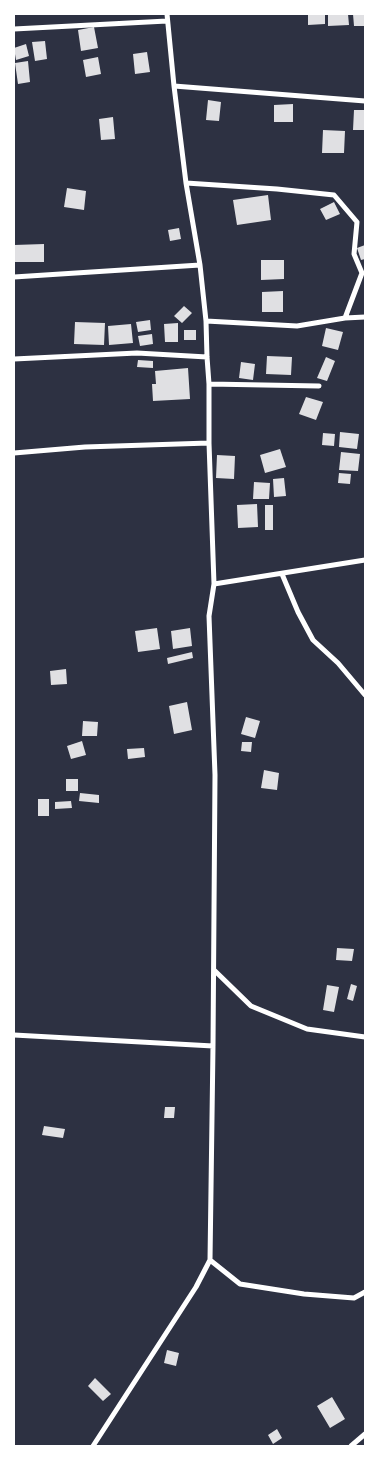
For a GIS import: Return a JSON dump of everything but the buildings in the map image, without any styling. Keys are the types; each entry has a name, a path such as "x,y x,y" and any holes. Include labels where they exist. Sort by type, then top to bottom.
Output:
{"street":[{"path":"93,1446 196,1287 210,1260 214,1046 215,775 209,616 214,584 209,384 206,321 200,265 186,183 167,14"},
{"path":"14,29 167,21"},
{"path":"174,86 365,101"},
{"path":"186,183 334,195 357,222 354,254 362,273 345,318"},
{"path":"14,277 200,265"},
{"path":"206,321 297,326 345,318 365,317"},
{"path":"14,359 137,353 207,357"},
{"path":"209,384 318,386"},
{"path":"14,453 85,447 209,443"},
{"path":"214,584 365,560"},
{"path":"282,574 298,612 313,640 338,663 365,695"},
{"path":"214,970 251,1006 307,1029 365,1037"},
{"path":"14,1035 214,1046"},
{"path":"210,1260 240,1284 304,1294 354,1298 365,1292"},
{"path":"351,1446 365,1434"}]}
